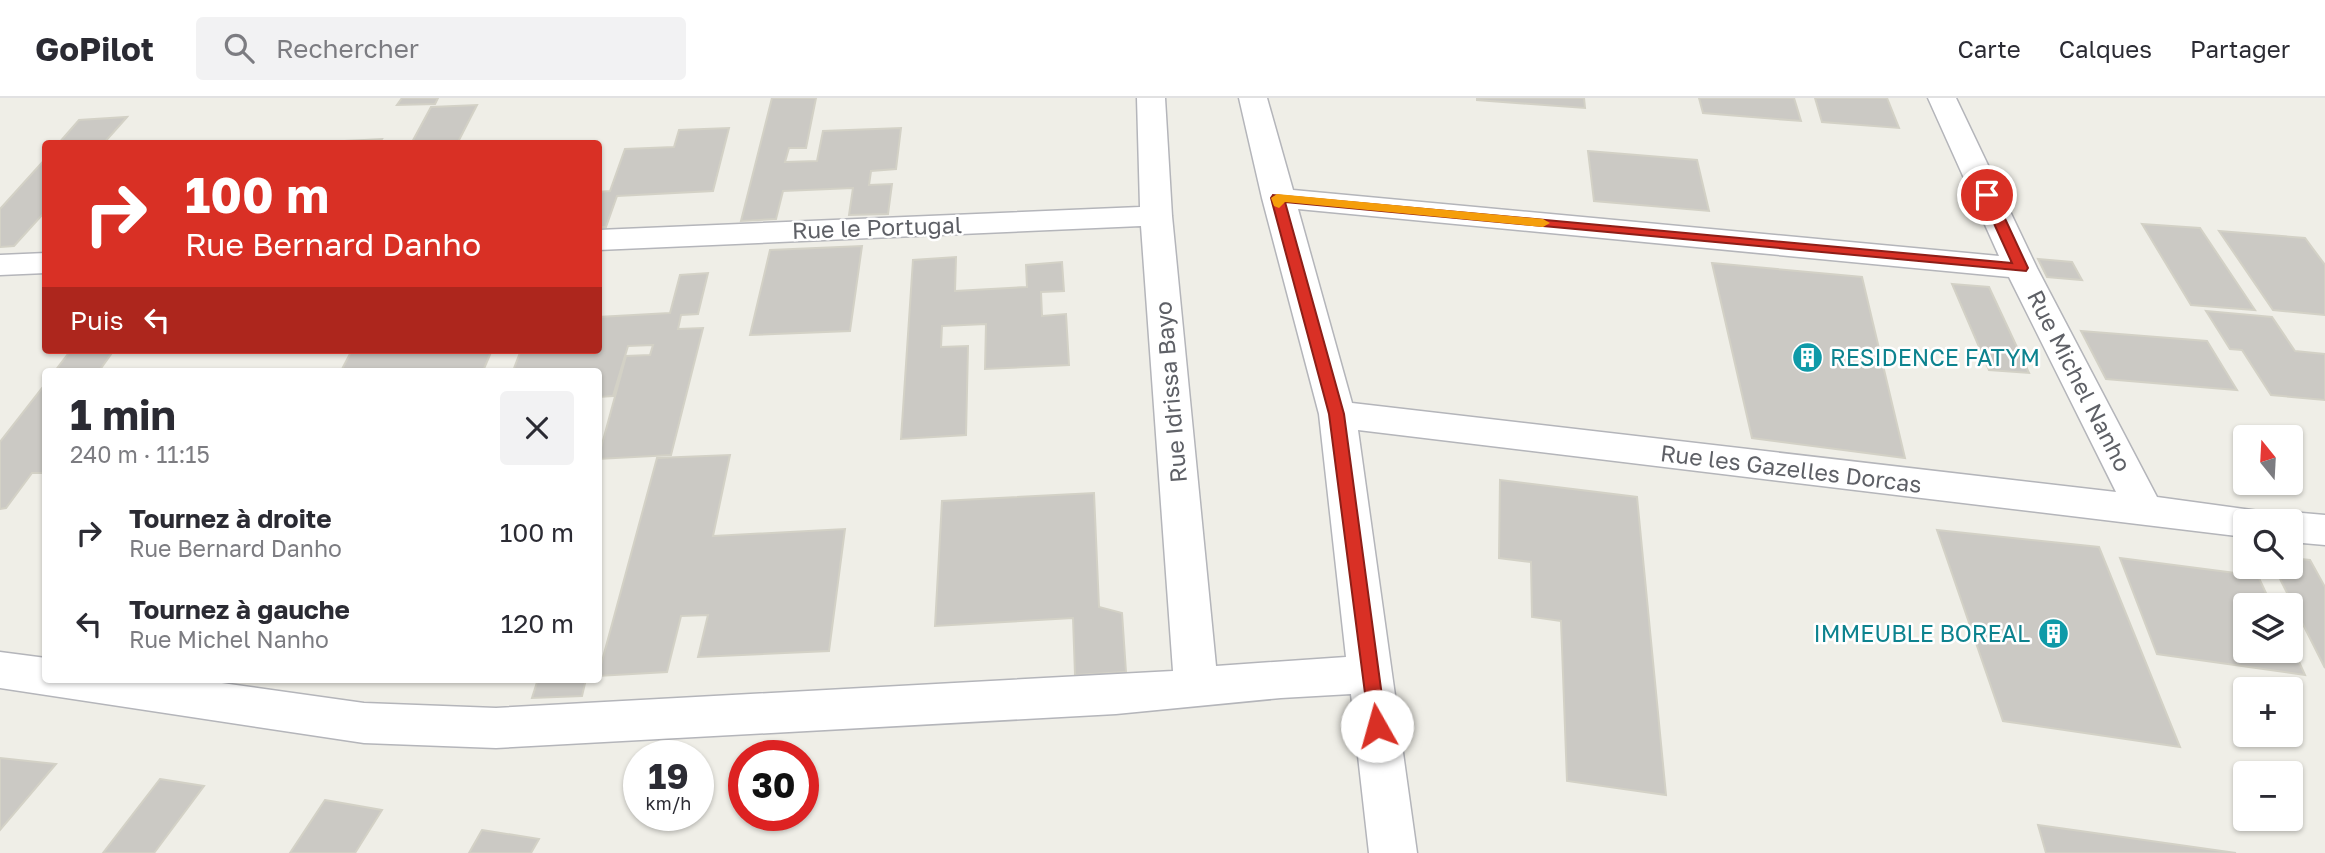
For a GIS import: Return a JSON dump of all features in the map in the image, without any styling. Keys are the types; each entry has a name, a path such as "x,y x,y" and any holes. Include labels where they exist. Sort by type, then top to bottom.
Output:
{"street":[{"name":"Rue Idrissa Bayo","path":"1151,98 1156,216 1196,686"},
{"path":"1253,98 1277,198 1337,414 1393,853"},
{"name":"Rue Michel Nanho","path":"1942,98 2021,268 2145,511"},
{"path":"1277,198 2021,268"},
{"name":"Rue le Portugal","path":"602,240 1156,216"},
{"path":"0,265 42,263"},
{"name":"Rue les Gazelles Dorcas","path":"1337,414 2233,521"},
{"path":"2303,528 2325,530"},
{"path":"0,670 42,676"},
{"path":"89,683 363,723 496,728 1116,695 1196,686 1370,675"}],"building":[{"path":"402,98 438,98 435,104 397,105"},
{"path":"772,98 816,98 806,148 789,148 785,162 817,161 823,131 901,128 896,169 871,171 869,185 892,184 888,214 849,215 853,188 783,191 776,219 741,221"},
{"path":"1584,98 1585,108 1477,100"},
{"path":"1699,98 1794,98 1801,121 1703,113"},
{"path":"1815,98 1887,98 1899,128 1822,122"},
{"path":"477,105 459,140 413,140 431,107"},
{"path":"127,117 107,140 62,140 79,120"},
{"path":"729,128 713,191 617,196 606,227 602,227 602,192 610,191 625,149 674,147 679,130"},
{"path":"1588,151 1697,160 1709,211 1594,201"},
{"path":"42,162 42,215 14,246 0,247 0,209"},
{"path":"2142,224 2200,228 2255,310 2191,305"},
{"path":"2219,231 2305,238 2325,265 2325,315 2273,310"},
{"path":"862,246 850,331 750,335 770,250"},
{"path":"956,257 955,291 1027,287 1026,265 1062,262 1064,291 1041,292 1042,316 1066,314 1069,365 985,369 986,324 942,326 941,347 968,346 966,435 901,439 913,260"},
{"path":"2038,259 2072,262 2082,280 2047,277"},
{"name":"RESIDENCE FATYM","path":"1712,263 1862,277 1905,458 1752,438"},
{"path":"708,273 698,314 681,315 678,329 703,328 671,455 602,459 602,444 626,356 650,355 653,345 628,346 613,396 602,397 602,368 514,368 519,354 602,354 602,317 670,313 680,275"},
{"path":"1952,284 1989,287 2029,373 1989,370"},
{"path":"2206,311 2272,317 2295,351 2325,354 2325,400 2271,395 2242,350 2230,349"},
{"path":"2081,331 2207,341 2237,390 2106,379"},
{"path":"68,354 111,354 101,368 57,368"},
{"path":"350,354 490,354 484,368 343,368"},
{"path":"42,388 42,473 32,473 6,508 0,509 0,442"},
{"path":"730,455 713,536 845,529 829,651 698,657 708,615 681,616 667,672 602,676 602,661 657,458"},
{"path":"1500,480 1637,497 1666,795 1567,781 1561,621 1532,617 1531,562 1499,558"},
{"path":"1094,493 1099,607 1122,613 1126,672 1075,675 1073,618 935,626 942,501"},
{"name":"IMMEUBLE BOREAL","path":"1937,530 2099,547 2180,747 2003,721"},
{"path":"2120,558 2233,573 2233,579 2259,579 2266,593 2233,593 2233,663 2300,663 2305,675 2157,654"},
{"path":"2303,559 2310,560 2325,587 2325,668 2303,624 2303,593 2287,593 2280,579 2303,579"},
{"path":"537,683 585,683 582,696 532,698"},
{"path":"0,758 56,764 0,830"},
{"path":"160,779 204,786 154,853 103,853"},
{"path":"325,800 382,810 355,853 290,853"},
{"path":"2038,825 2236,853 2046,853"},
{"path":"482,830 539,839 531,853 469,853"}],"slow traffic":[{"path":"1279,204 1277,198 1543,223"}],"place":[{"name":"RESIDENCE FATYM","path":"1807,358"},
{"name":"IMMEUBLE BOREAL","path":"2053,634"}],"route":[{"path":"1377,726 1337,414 1277,198 2021,268 1987,195"}]}
